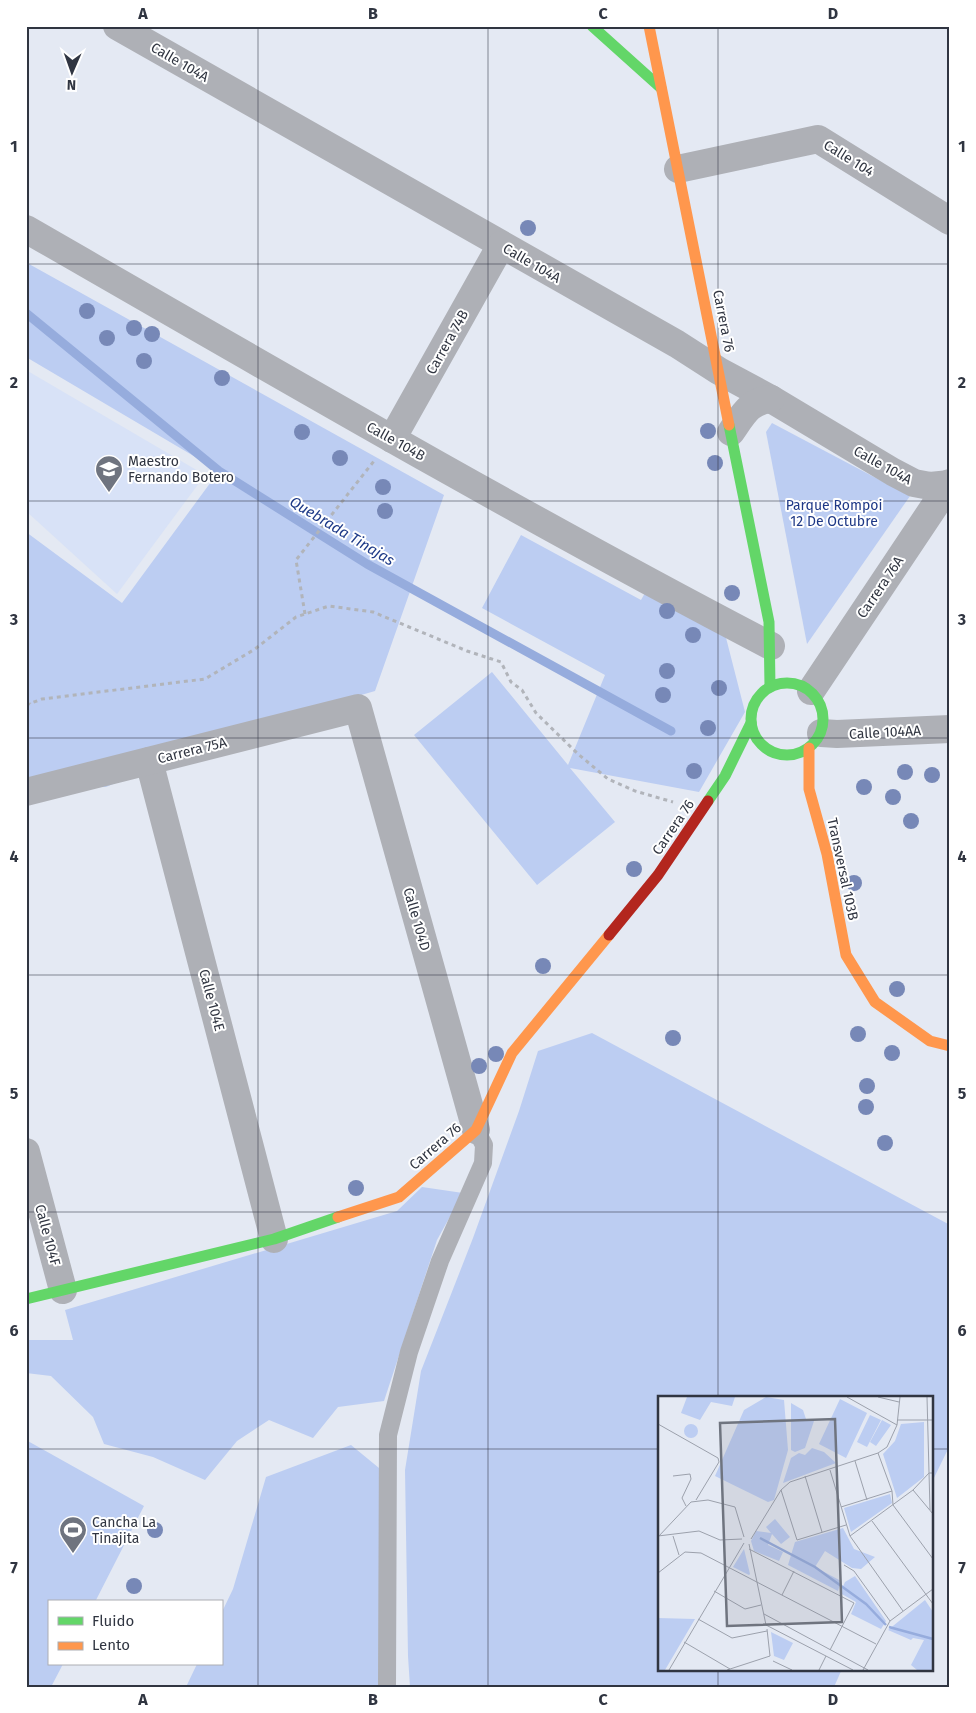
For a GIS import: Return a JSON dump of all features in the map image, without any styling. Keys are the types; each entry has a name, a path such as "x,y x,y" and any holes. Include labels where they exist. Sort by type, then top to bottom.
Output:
{"main road":[{"path":"592,26 661,88"},
{"name":"Carrera 76","path":"649,26 774,639 770,687"},
{"path":"778,683 801,683 816,696 823,710 824,718 815,740 794,754 786,755 773,752 758,740 751,723 751,712 755,702 761,694 778,683"},
{"name":"Carrera 76","path":"26,1299 274,1239 399,1197 476,1130 512,1053 658,875 725,776 751,723"},
{"name":"Transversal 103B","path":"809,789 815,740"},
{"path":"757,760 773,752"},
{"name":"Transversal 103B","path":"786,755 809,789 827,854 846,955 876,1002 930,1040 950,1046"},
{"name":"Carrera 76","path":"725,776 741,768"}],"street":[{"name":"Calle 104A","path":"117,26 677,344 719,371 771,399 893,472 914,483 930,486 950,483"},
{"name":"Calle 104","path":"678,169 818,139 950,221"},
{"name":"Calle 104B","path":"26,229 392,439 618,565 774,639"},
{"name":"Carrera 74B","path":"392,439 501,245"},
{"path":"731,432 749,408 760,400 771,399"},
{"name":"Carrera 76A","path":"801,683 950,483"},
{"name":"Carrera 75A","path":"26,792 358,708"},
{"name":"Calle 104D","path":"358,708 476,1130"},
{"name":"Calle 104AA","path":"815,740 837,734 950,729"},
{"name":"Calle 104E","path":"149,761 274,1239"},
{"name":"Calle 104F","path":"26,1152 63,1290"}],"lane":[{"path":"387,1687 388,1435 409,1352 440,1260 483,1163 484,1145 476,1130"}],"path":[{"path":"305,614 296,560 392,439"},
{"path":"26,696 30,704"}],"shaded area":[{"name":"Maestro Fernando Botero","path":"26,370 205,475 117,594 26,511"}],"green space":[{"path":"29,264 444,495 375,691 247,728 106,787 26,788 26,532 122,603 219,471 26,357 26,271"},
{"name":"Parque Rompoi 12 De Octubre","path":"772,423 910,496 807,644 766,432"},
{"path":"521,535 641,600 645,593 723,626 745,712 699,792 570,768 615,822 537,885 414,735 492,672 568,765 605,675 482,608"},
{"path":"592,1033 950,1225 950,1445 934,1478 934,1396 658,1396 658,1670 842,1670 834,1687 410,1687 405,1470 421,1371 473,1238 519,1111 538,1051"},
{"path":"422,1187 463,1193 437,1240 384,1401 338,1407 313,1438 269,1420 237,1441 205,1480 153,1457 104,1444 93,1417 51,1376 26,1373 26,1340 73,1340 65,1310 397,1211"},
{"name":"Cancha La Tinajita","path":"26,1440 144,1506 96,1600 48,1600 48,1666 62,1666 51,1687 26,1687"},
{"path":"351,1445 379,1468 379,1687 186,1687 196,1666 222,1666 222,1612 233,1589 266,1477"}],"waterway":[{"name":"Quebrada Tinajas","path":"26,313 219,471 367,564 671,731"}],"traffic: fast":[{"path":"592,26 661,88"},
{"path":"729,425 769,622 770,687"},
{"path":"787,683 801,686 813,693 820,705 823,719 820,733 813,745 801,752 787,755 773,752 761,745 754,733 751,719 754,705 761,693 773,686 787,683"},
{"path":"708,801 725,776 751,723"},
{"path":"26,1299 274,1239 338,1217"}],"traffic: slow":[{"path":"649,26 729,425"},
{"path":"809,748 809,789 827,854 846,955 875,1002 930,1041 950,1046"},
{"path":"338,1217 399,1197 476,1130 512,1053 609,935"}],"traffic: jam":[{"path":"609,935 658,875 708,801"}],"place":[{"name":"Maestro Fernando Botero","path":"109,493"},
{"name":"Cancha La Tinajita","path":"73,1554"}]}
